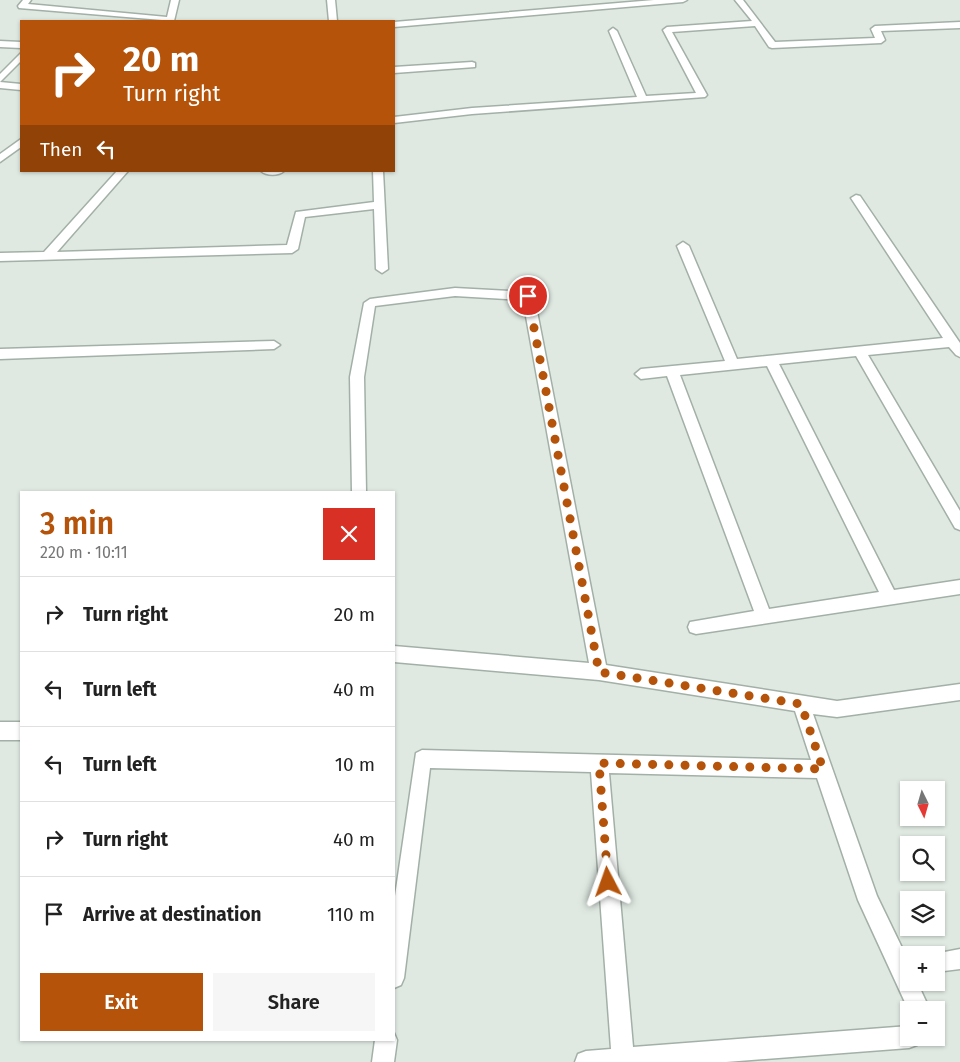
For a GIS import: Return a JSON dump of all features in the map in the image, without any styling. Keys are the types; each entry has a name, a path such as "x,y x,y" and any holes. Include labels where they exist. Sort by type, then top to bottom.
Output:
{"street":[{"path":"27,0 22,6 160,20"},
{"path":"170,20 175,0"},
{"path":"331,0 333,20"},
{"path":"395,25 594,4 683,0"},
{"path":"739,0 772,45 881,40 875,29 960,25"},
{"path":"395,120 472,111 702,95 667,30 758,24"},
{"path":"614,31 643,99"},
{"path":"0,44 20,46"},
{"path":"0,79 20,57"},
{"path":"395,70 472,65"},
{"path":"0,85 20,87"},
{"path":"0,159 20,143"},
{"path":"47,256 122,172"},
{"path":"378,172 382,269"},
{"path":"856,198 956,347"},
{"path":"0,258 292,249 300,214 379,205"},
{"path":"683,246 733,365"},
{"path":"359,491 357,377 370,302 455,292 528,296 599,672"},
{"path":"0,354 274,344"},
{"path":"641,374 860,352 956,347"},
{"path":"860,352 960,524"},
{"path":"771,361 890,598"},
{"path":"672,371 764,617"},
{"path":"696,627 960,587"},
{"path":"395,654 599,672 837,709 960,692"},
{"path":"801,704 868,900 900,960"},
{"path":"0,731 20,731"},
{"path":"395,970 422,759 823,769"},
{"path":"599,763 623,1059"},
{"path":"945,961 960,959"},
{"path":"586,1062 900,1038"},
{"path":"383,1062 386,1041"}],"route":[{"path":"528,296 599,672 801,704 823,769 599,763 608,882"}]}
